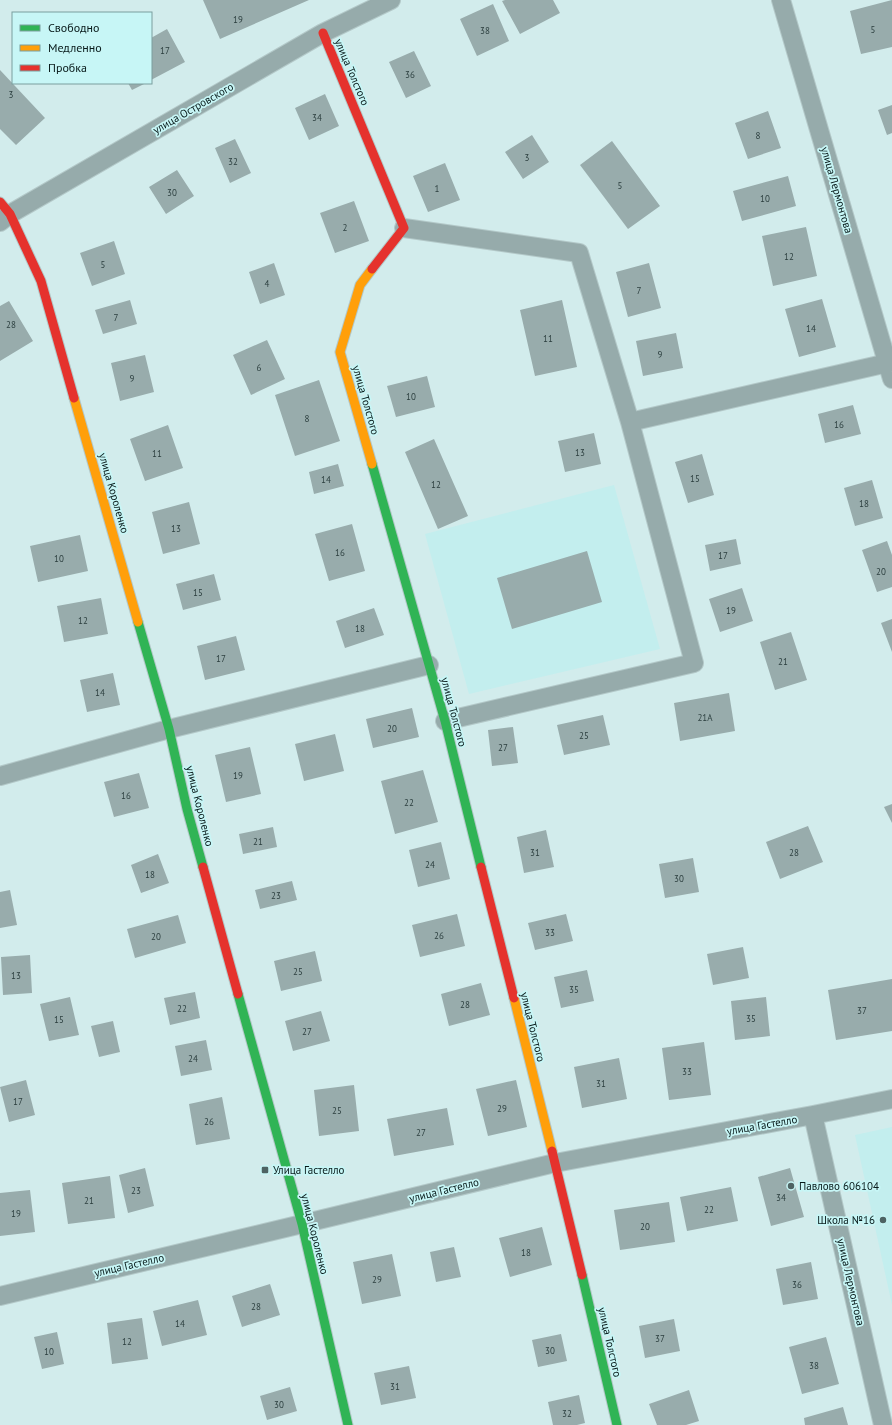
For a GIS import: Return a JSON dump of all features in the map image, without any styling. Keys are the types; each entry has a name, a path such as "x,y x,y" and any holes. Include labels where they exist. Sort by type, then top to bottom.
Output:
{"street":[{"name":"улица Островского","path":"3,213 323,33 391,0"},
{"name":"улица Лермонтова","path":"781,0 890,368"},
{"name":"улица Толстого","path":"323,33 404,228 360,285 340,352 445,721 618,1425"},
{"name":"улица Короленко","path":"3,213 40,281 169,729 187,809 302,1224 348,1425"},
{"path":"404,228 579,253 630,422 694,663 445,721"},
{"path":"630,422 890,368"},
{"path":"0,776 169,729 429,665"},
{"name":"улица Гастелло","path":"0,1296 554,1163 892,1099"},
{"name":"улица Лермонтова","path":"813,1115 883,1425"}],"shaded area":[{"path":"614,485 660,649 469,694 425,534"},
{"name":"Школа №16","path":"892,1127 892,1305 855,1135"}],"building":[{"path":"203,0 309,0 220,39"},
{"path":"553,0 560,13 520,34 502,1"},
{"path":"892,0 892,47 861,54 850,11"},
{"path":"493,4 509,41 477,56 460,19"},
{"path":"167,29 185,62 152,79 152,37"},
{"path":"414,51 431,86 406,98 389,62"},
{"path":"0,70 45,118 16,145 0,129"},
{"path":"129,84 144,84 132,90"},
{"path":"325,94 339,126 309,140 295,108"},
{"path":"892,105 892,133 887,135 878,110"},
{"path":"768,111 781,148 748,159 735,123"},
{"path":"532,135 549,162 523,179 505,152"},
{"path":"235,139 251,173 230,183 215,148"},
{"path":"612,141 660,206 628,229 580,165"},
{"path":"445,163 460,200 428,212 413,176"},
{"path":"177,170 194,196 166,214 149,187"},
{"path":"788,176 796,206 742,221 733,191"},
{"path":"354,201 369,241 335,253 320,213"},
{"path":"806,227 817,276 773,286 762,236"},
{"path":"114,241 125,274 92,286 80,253"},
{"path":"274,263 285,295 260,304 249,272"},
{"path":"649,263 661,308 628,317 616,272"},
{"path":"822,299 836,347 799,357 785,309"},
{"path":"130,300 137,324 103,334 95,310"},
{"path":"562,300 577,367 535,376 520,310"},
{"path":"9,301 33,341 0,361 0,306"},
{"path":"676,333 683,368 643,376 636,341"},
{"path":"267,340 285,379 251,395 233,355"},
{"path":"145,355 154,392 120,401 111,363"},
{"path":"427,376 435,407 396,417 387,386"},
{"path":"319,380 340,441 295,456 275,395"},
{"path":"853,405 861,434 825,443 818,414"},
{"path":"168,425 183,468 145,481 130,439"},
{"path":"594,433 601,464 565,472 558,441"},
{"path":"434,439 468,516 438,529 405,452"},
{"path":"702,454 714,495 688,503 675,462"},
{"path":"338,464 344,486 314,494 309,472"},
{"path":"872,480 883,518 855,526 844,488"},
{"path":"189,502 200,544 163,554 152,512"},
{"path":"352,524 365,571 329,581 315,534"},
{"path":"80,535 88,571 38,582 30,546"},
{"path":"736,539 741,564 710,571 705,545"},
{"path":"887,541 892,555 892,587 877,592 862,550"},
{"path":"587,551 602,602 512,629 497,578"},
{"path":"214,574 221,600 183,610 176,584"},
{"path":"742,588 753,621 720,632 709,599"},
{"path":"101,598 108,634 64,642 57,606"},
{"path":"374,608 384,635 345,648 336,621"},
{"path":"892,619 892,652 881,623"},
{"path":"791,632 807,680 775,690 760,642"},
{"path":"236,636 245,670 205,680 197,646"},
{"path":"113,673 120,705 87,712 80,680"},
{"path":"729,693 735,731 680,741 674,703"},
{"path":"412,708 419,737 373,748 366,719"},
{"path":"603,715 610,745 564,755 557,725"},
{"path":"513,727 518,763 492,766 488,730"},
{"path":"335,734 344,771 304,781 295,744"},
{"path":"250,747 261,794 226,802 215,755"},
{"path":"423,770 438,822 395,834 381,781"},
{"path":"139,773 149,808 114,817 104,782"},
{"path":"892,804 892,823 884,807"},
{"path":"808,826 823,862 780,879 766,842"},
{"path":"273,827 277,847 243,854 239,834"},
{"path":"546,830 554,867 524,873 517,837"},
{"path":"441,842 450,879 418,887 409,850"},
{"path":"158,854 169,883 141,893 131,865"},
{"path":"693,858 699,892 665,898 659,864"},
{"path":"292,881 297,900 260,909 255,890"},
{"path":"10,890 17,925 0,928 0,892"},
{"path":"457,914 465,946 420,957 412,925"},
{"path":"566,914 573,941 535,950 528,923"},
{"path":"178,915 186,943 135,958 127,929"},
{"path":"743,947 749,978 713,985 707,954"},
{"path":"315,951 322,981 281,991 274,961"},
{"path":"30,955 32,993 3,995 1,957"},
{"path":"587,970 594,1001 561,1008 554,977"},
{"path":"892,979 892,1031 836,1040 828,990"},
{"path":"481,983 490,1015 449,1026 441,994"},
{"path":"195,992 200,1018 170,1025 164,998"},
{"path":"70,997 79,1035 49,1041 40,1004"},
{"path":"766,997 770,1036 735,1040 731,1001"},
{"path":"321,1011 330,1041 293,1051 285,1021"},
{"path":"113,1021 120,1052 99,1057 91,1026"},
{"path":"206,1040 212,1070 181,1076 175,1046"},
{"path":"704,1042 711,1095 669,1100 662,1048"},
{"path":"619,1058 627,1099 582,1108 574,1067"},
{"path":"26,1080 35,1115 9,1122 0,1087"},
{"path":"516,1080 527,1127 488,1136 476,1089"},
{"path":"354,1085 359,1131 319,1136 314,1090"},
{"path":"222,1097 230,1139 196,1145 189,1104"},
{"path":"447,1108 454,1145 394,1156 387,1119"},
{"path":"145,1168 154,1206 128,1213 119,1175"},
{"path":"790,1168 804,1217 771,1226 758,1177"},
{"path":"110,1176 115,1218 68,1224 62,1183"},
{"path":"731,1187 738,1221 687,1231 680,1197"},
{"path":"30,1190 35,1232 0,1236 0,1193"},
{"path":"669,1202 675,1242 620,1250 614,1210"},
{"path":"542,1227 552,1265 510,1277 499,1238"},
{"path":"454,1247 461,1277 436,1282 430,1252"},
{"path":"392,1254 401,1296 362,1304 353,1262"},
{"path":"811,1262 818,1299 783,1305 776,1269"},
{"path":"270,1284 280,1315 242,1327 232,1296"},
{"path":"198,1300 207,1335 162,1346 153,1311"},
{"path":"142,1318 148,1359 112,1364 107,1323"},
{"path":"674,1319 680,1351 645,1358 639,1326"},
{"path":"57,1332 64,1364 42,1369 34,1337"},
{"path":"561,1334 567,1361 538,1367 532,1340"},
{"path":"826,1337 839,1384 802,1394 789,1347"},
{"path":"409,1366 416,1398 381,1405 374,1373"},
{"path":"290,1387 297,1411 267,1420 260,1396"},
{"path":"689,1390 699,1421 686,1425 657,1425 649,1404"},
{"path":"579,1395 585,1423 577,1425 553,1425 548,1402"},
{"path":"843,1407 848,1425 805,1425 804,1418"}],"traffic: fast":[{"path":"372,464 445,721 481,867"},
{"path":"138,622 169,729 187,809 203,867"},
{"path":"238,994 302,1224 348,1425"},
{"path":"582,1275 617,1425"}],"traffic: slow":[{"path":"372,269 360,285 340,352 372,464"},
{"path":"74,398 138,622"},
{"path":"514,998 552,1151"}],"traffic: jam":[{"path":"323,33 404,228 372,269"},
{"path":"0,202 10,214 41,281 74,398"},
{"path":"203,867 238,994"},
{"path":"481,867 514,998"},
{"path":"552,1151 582,1275"}],"place":[{"name":"Улица Гастелло","path":"265,1170"},
{"name":"Павлово 606104","path":"791,1186"},
{"name":"Школа №16","path":"883,1220"}]}
